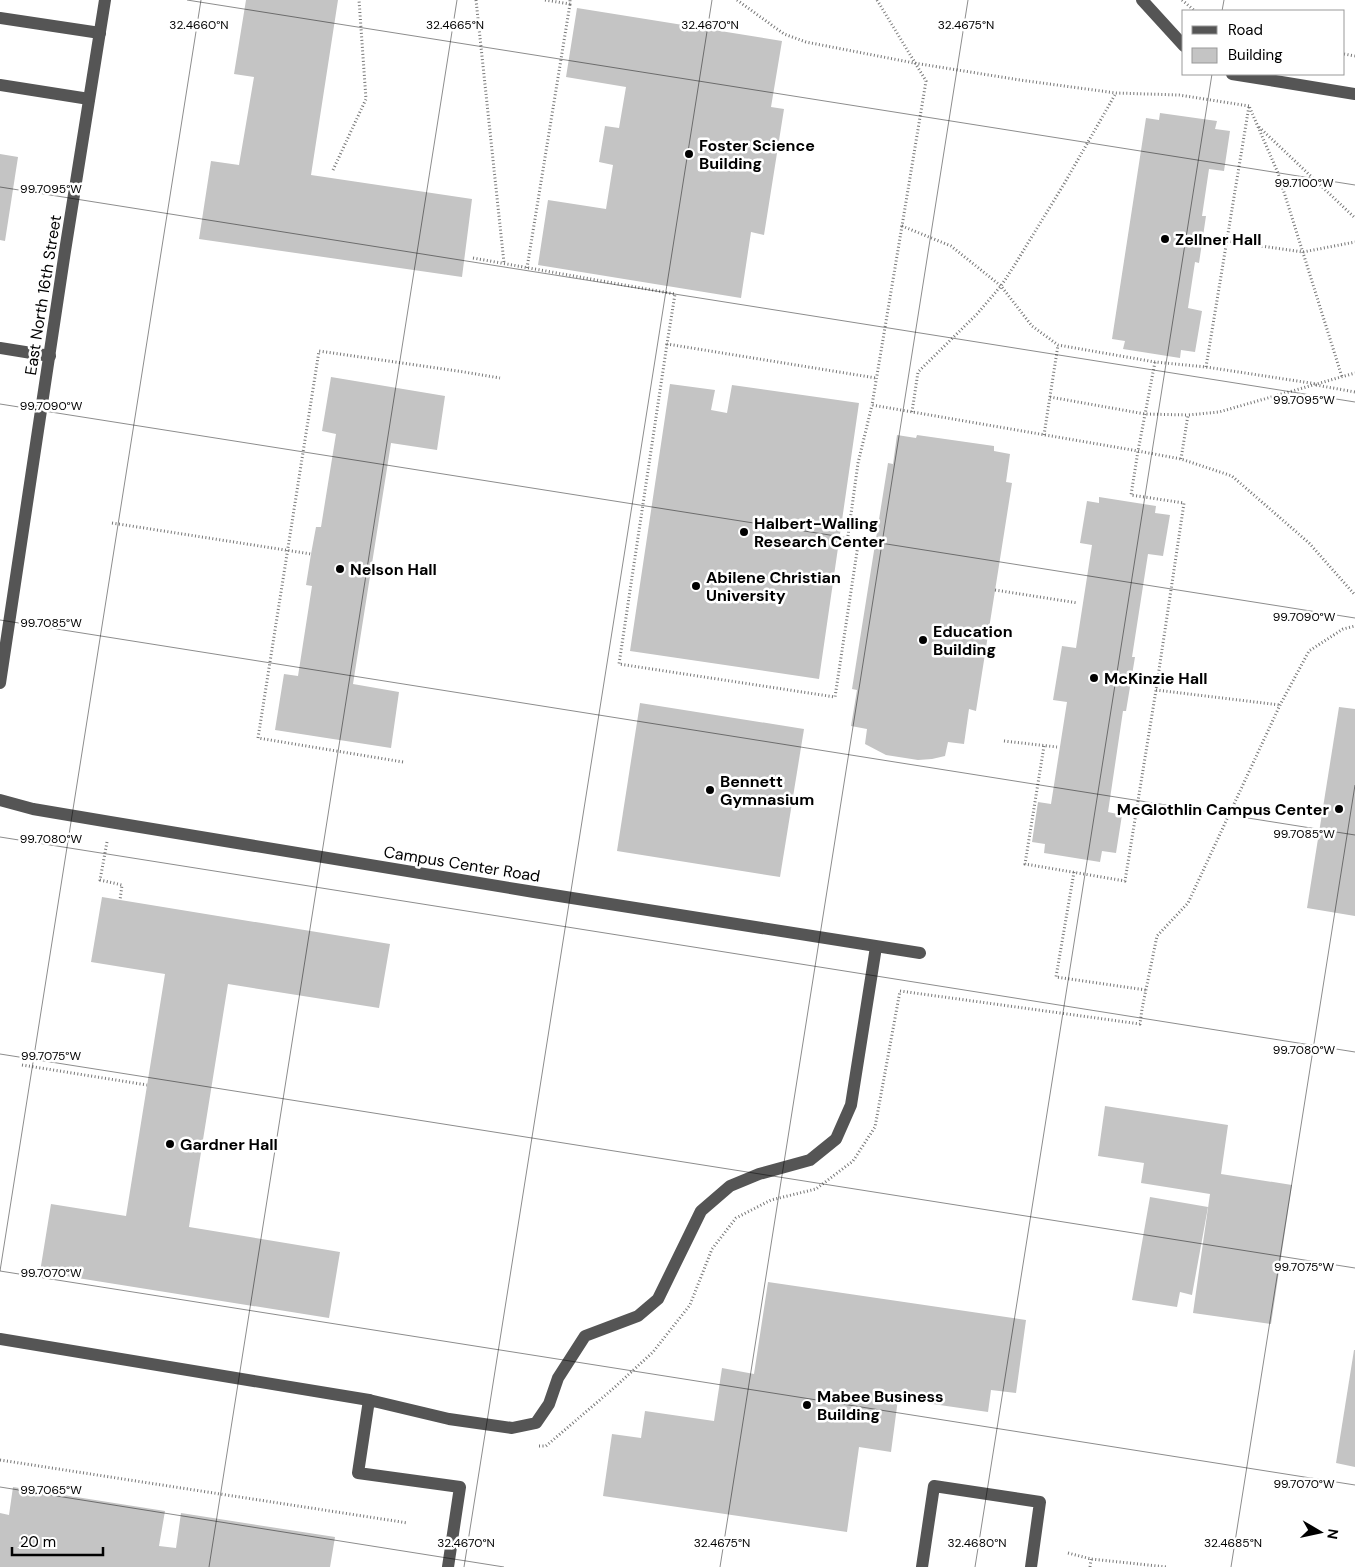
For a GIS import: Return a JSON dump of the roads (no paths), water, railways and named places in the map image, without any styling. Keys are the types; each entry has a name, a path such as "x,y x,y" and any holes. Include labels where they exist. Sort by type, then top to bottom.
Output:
{"street":[{"name":"East North 16th Street","path":"0,683 105,0"},
{"path":"1142,0 1182,44"},
{"path":"0,18 100,33"},
{"path":"1238,75 1355,94"},
{"path":"0,85 89,99"},
{"path":"0,348 50,356"},
{"name":"Campus Center Road","path":"0,800 33,809 110,822 920,954"},
{"path":"0,1338 369,1400 449,1419 512,1428 536,1424 550,1404 558,1378 585,1336 638,1316 658,1298 701,1211 730,1186 759,1174 810,1160 836,1139 851,1105 876,946"},
{"path":"369,1400 358,1473 460,1487 448,1567"},
{"path":"922,1567 934,1486 1040,1502 1031,1567"}],"place":[{"name":"Foster Science Building","path":"689,154"},
{"name":"Zellner Hall","path":"1165,239"},
{"name":"Halbert-Walling Research Center","path":"744,532"},
{"name":"Nelson Hall","path":"340,569"},
{"name":"Abilene Christian University","path":"696,586"},
{"name":"Education Building","path":"923,640"},
{"name":"McKinzie Hall","path":"1094,678"},
{"name":"Bennett Gymnasium","path":"710,790"},
{"name":"McGlothlin Campus Center","path":"1339,809"},
{"name":"Gardner Hall","path":"170,1144"},
{"name":"Mabee Business Building","path":"807,1405"}]}
